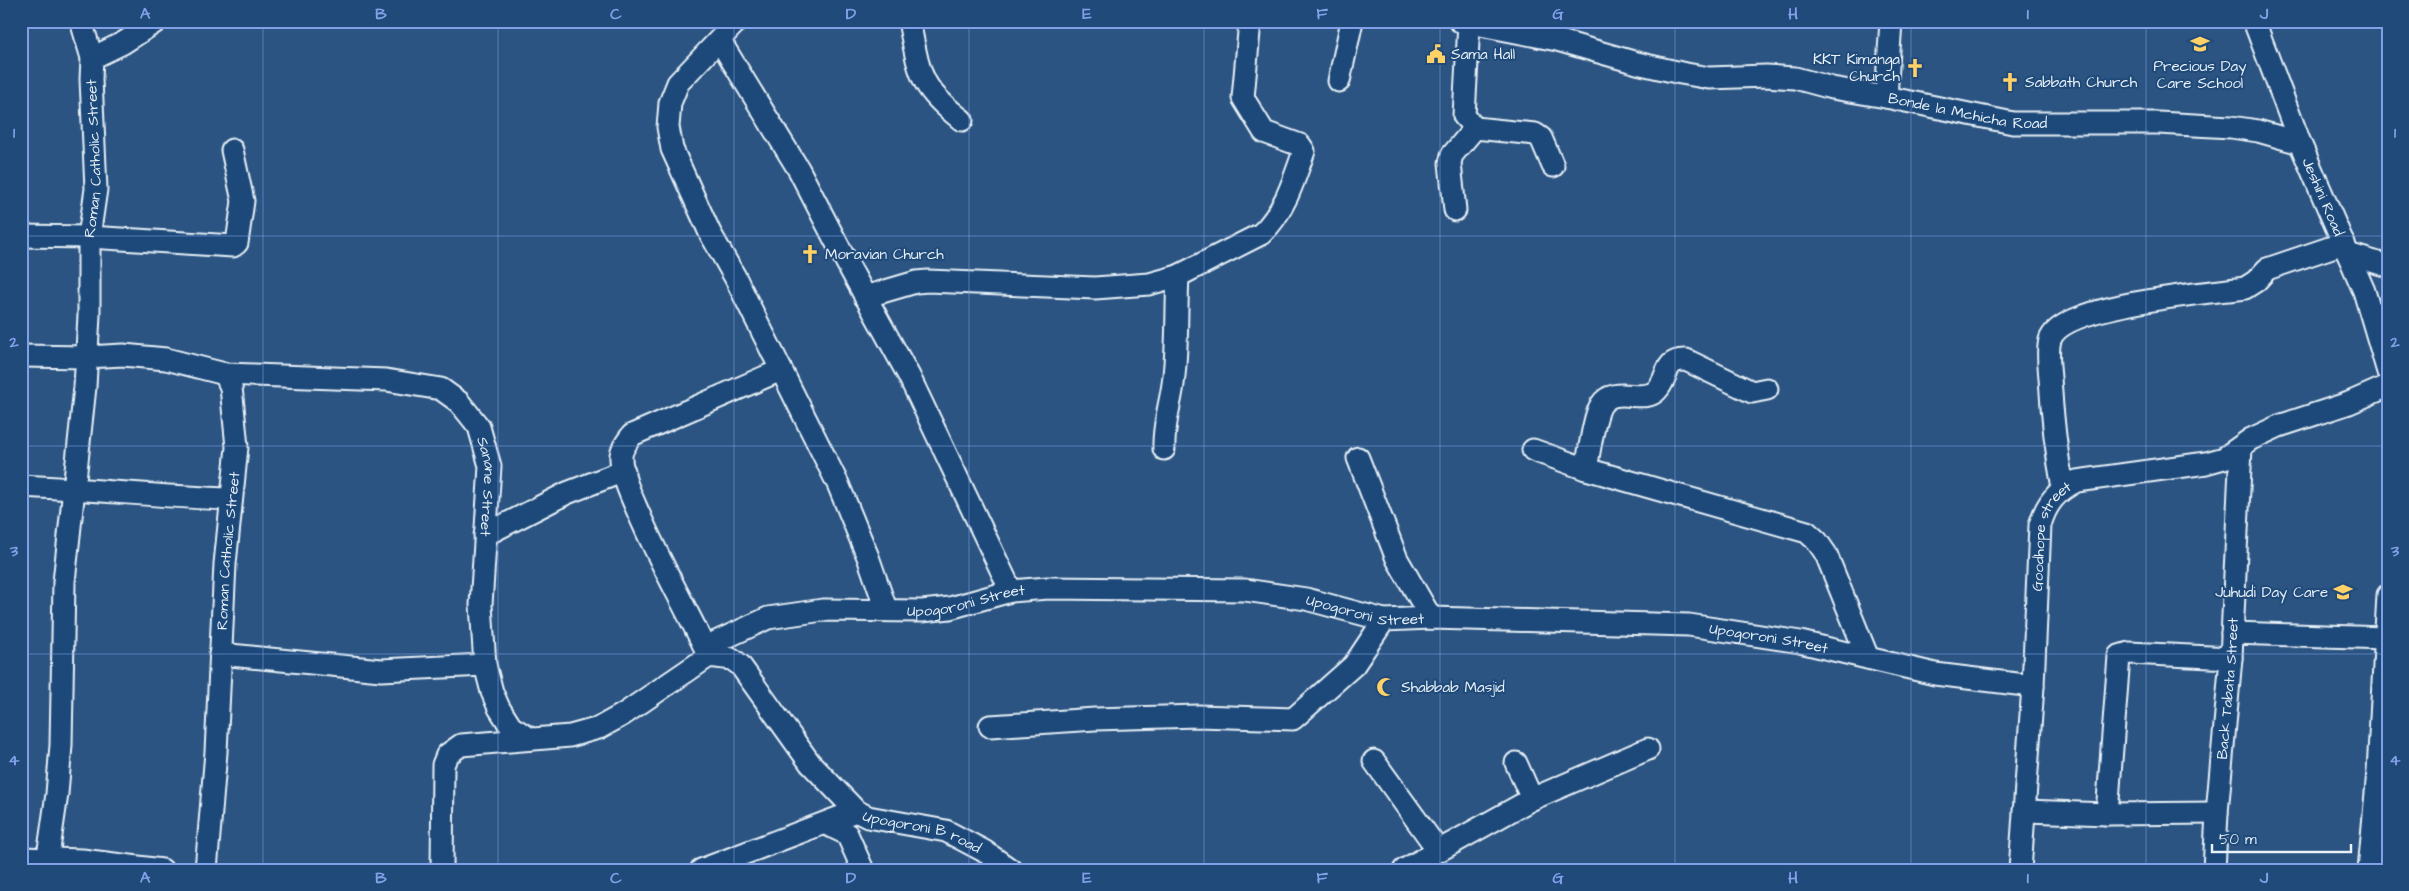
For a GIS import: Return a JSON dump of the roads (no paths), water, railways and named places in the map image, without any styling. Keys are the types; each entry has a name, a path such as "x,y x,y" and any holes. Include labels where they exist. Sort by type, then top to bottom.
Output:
{"street":[{"name":"Roman Catholic Street","path":"46,864 61,745 64,582 87,357 90,237 96,190 96,146 91,79 92,58 81,21"},
{"path":"92,58 123,44 157,21"},
{"path":"737,21 678,83 670,103 668,127 672,149 710,233 838,484 868,557 886,609"},
{"path":"908,21 920,73 928,89 939,102 962,120"},
{"path":"865,297 922,282 1095,288 1149,284 1178,276 1261,234 1271,225 1283,205 1304,151 1300,145 1264,132 1244,98 1250,21"},
{"path":"1339,81 1352,21"},
{"path":"1886,96 1891,21"},
{"name":"Jeshini Road","path":"2254,21 2300,143 2364,291 2388,372"},
{"path":"1464,22 1464,116 1475,128 1535,134 1541,138 1553,166"},
{"name":"Bonde la Mchicha Road","path":"1464,22 1557,40 1637,63 1681,73 1709,78 1766,76 1795,78 1832,88 1886,96 2013,123 2158,123 2231,127 2258,131 2300,143"},
{"path":"720,41 799,170 930,416 964,494 1011,591"},
{"path":"1455,210 1450,163 1452,154 1475,128"},
{"path":"21,236 90,237 233,246 237,243 243,201 232,150"},
{"path":"2063,488 2052,416 2048,357 2050,340 2056,329 2071,319 2125,304 2244,288 2267,269 2346,248 2388,266"},
{"path":"1164,449 1163,430 1173,386 1176,356 1178,276"},
{"path":"21,356 87,357 123,355 166,359 225,374"},
{"path":"1586,469 1600,406 1608,398 1616,395 1652,394 1658,390 1673,362 1686,360 1752,392 1767,389"},
{"path":"701,870 856,811 810,763 740,665 732,659 707,652 659,560 632,497 621,458 625,444 632,435 781,370"},
{"name":"Roman Catholic Street","path":"206,870 216,761 220,654 231,500 237,447 231,387 225,374"},
{"name":"Sanane Street","path":"225,374 386,380 441,389 459,402 479,427 490,466 481,605 485,665 492,692 499,708 511,727 530,739"},
{"name":"Goodhope street","path":"2020,870 2033,686 2040,525 2044,510 2063,488 2077,481 2206,463 2224,458 2251,439 2280,426 2349,403 2388,386"},
{"name":"Back Tabata Street","path":"2214,870 2217,813 2231,658 2242,447"},
{"path":"1533,450 1586,469 1806,532 1817,541 1826,554 1868,658"},
{"path":"1358,458 1397,559 1431,618"},
{"path":"486,535 567,493 624,471"},
{"path":"21,486 75,488 114,494 231,500"},
{"name":"Upogoroni Street","path":"442,870 443,765 448,755 461,745 570,736 599,728 624,714 707,652 768,618 823,610 886,609 922,611 950,608 1011,591 1048,588 1245,590 1306,598 1384,620 1431,618 1688,625 1800,642 1935,674 2033,686"},
{"path":"2368,870 2378,771 2388,595"},
{"path":"990,726 1095,719 1198,716 1292,719 1354,665 1384,620"},
{"path":"2232,633 2385,638"},
{"path":"2107,814 2119,656 2129,653 2231,658"},
{"path":"220,654 381,670 485,665"},
{"path":"1404,870 1532,799 1648,749"},
{"path":"1374,761 1438,850"},
{"path":"1516,763 1532,799"},
{"name":"Upogoroni B road","path":"856,811 868,817 946,831 984,851 1010,870"},
{"path":"2024,811 2107,814 2217,813"},
{"path":"826,824 847,834 863,870"},
{"path":"21,858 46,864 130,865 162,870"}],"place":[{"name":"Precious Day Care School","path":"2200,44"},
{"name":"Sama Hall","path":"1436,54"},
{"name":"KKT Kimanga Church","path":"1915,68"},
{"name":"Sabbath Church","path":"2010,82"},
{"name":"Moravian Church","path":"810,254"},
{"name":"Juhudi Day Care","path":"2343,592"},
{"name":"Shabbab Masjid","path":"1386,687"}]}
